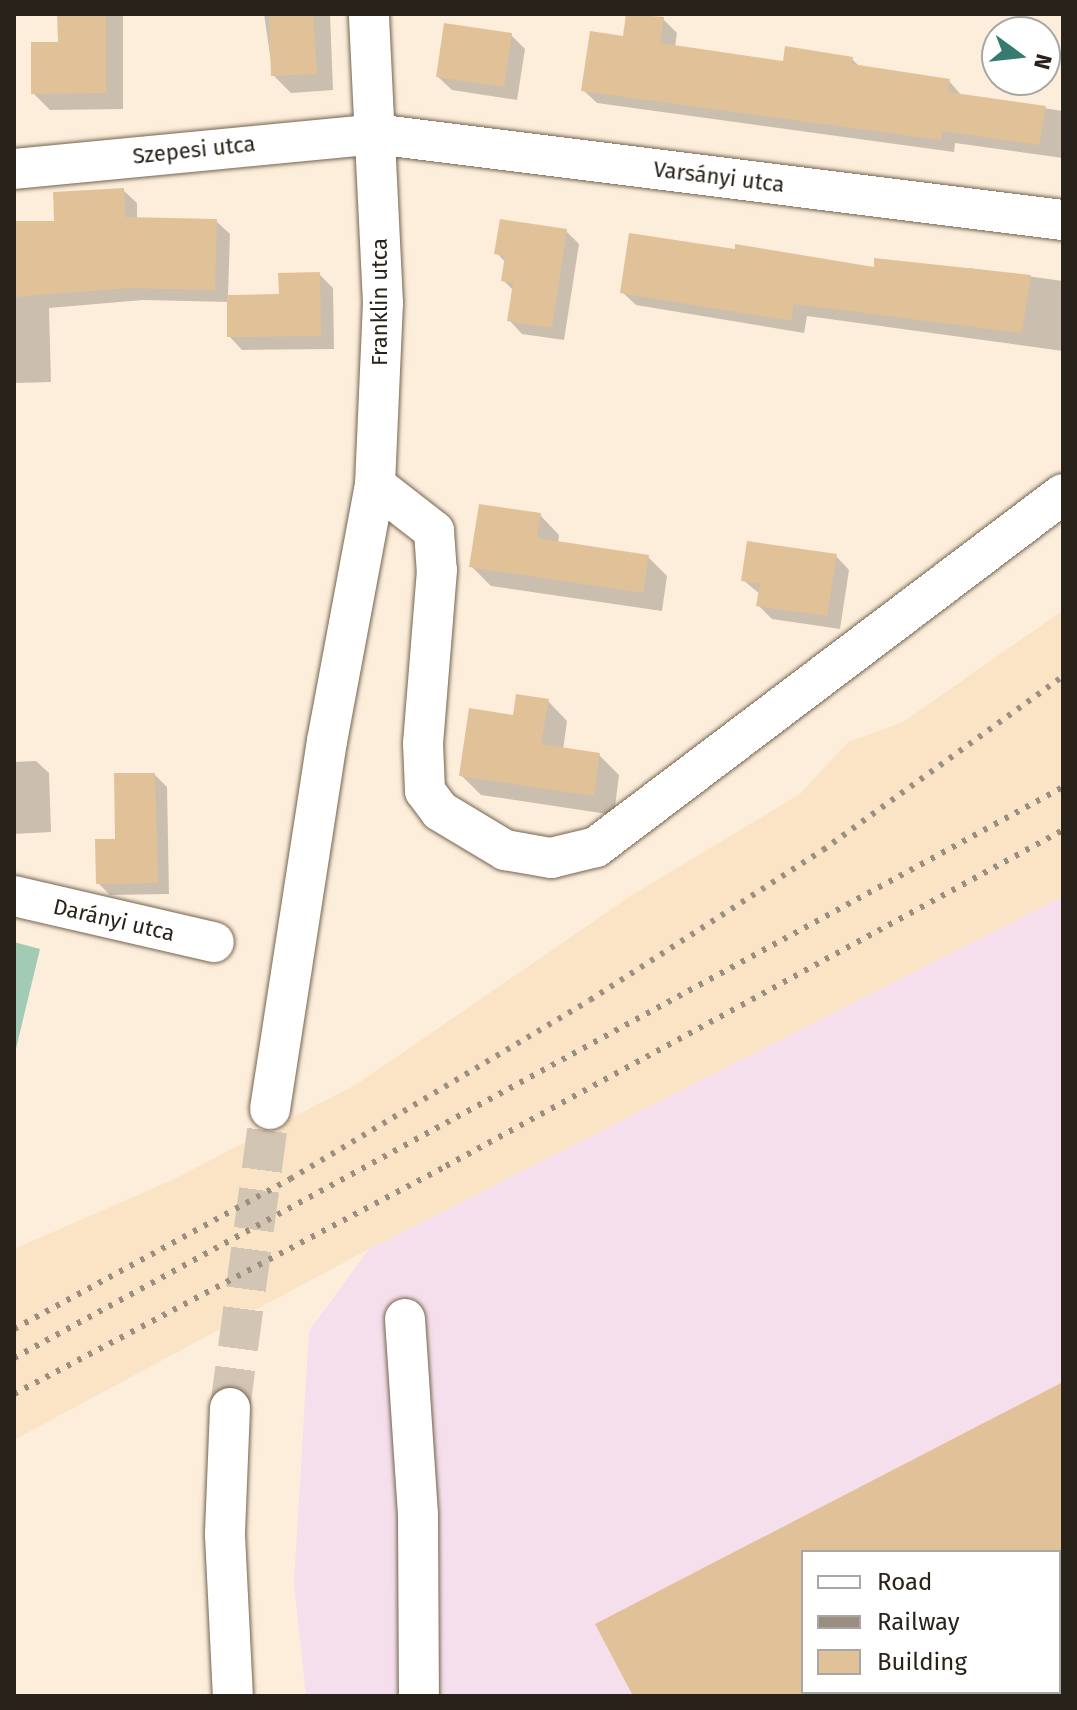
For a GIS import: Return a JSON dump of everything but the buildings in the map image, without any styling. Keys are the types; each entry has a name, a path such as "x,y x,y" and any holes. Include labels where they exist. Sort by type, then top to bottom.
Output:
{"street":[{"name":"Franklin utca","path":"270,1109 322,772 375,485 383,303 369,14"},
{"name":"Szepesi utca","path":"14,169 375,134"},
{"name":"Varsányi utca","path":"375,134 1063,220"},
{"path":"375,485 434,531 437,570 423,743 425,791 440,811 493,843 551,858 596,847 1063,494"},
{"name":"Darányi utca","path":"14,896 214,942"},
{"path":"405,1319 418,1515 419,1696"},
{"path":"230,1408 225,1535 233,1696"}],"shaded area":[{"path":"1063,610 1063,896 369,1249 14,1440 14,1249 172,1180 357,1084 632,895 800,794 848,742 903,722"},
{"path":"1063,896 1063,1696 306,1696 294,1584 309,1331 369,1249"}],"green space":[{"path":"14,942 40,949 14,1057"}],"tunnel":[{"path":"230,1408 270,1109"}],"railway":[{"path":"14,1329 290,1179 590,1000 823,850 1063,676"},
{"path":"14,1358 1063,787"},
{"path":"14,1394 446,1166 1063,830"}]}
